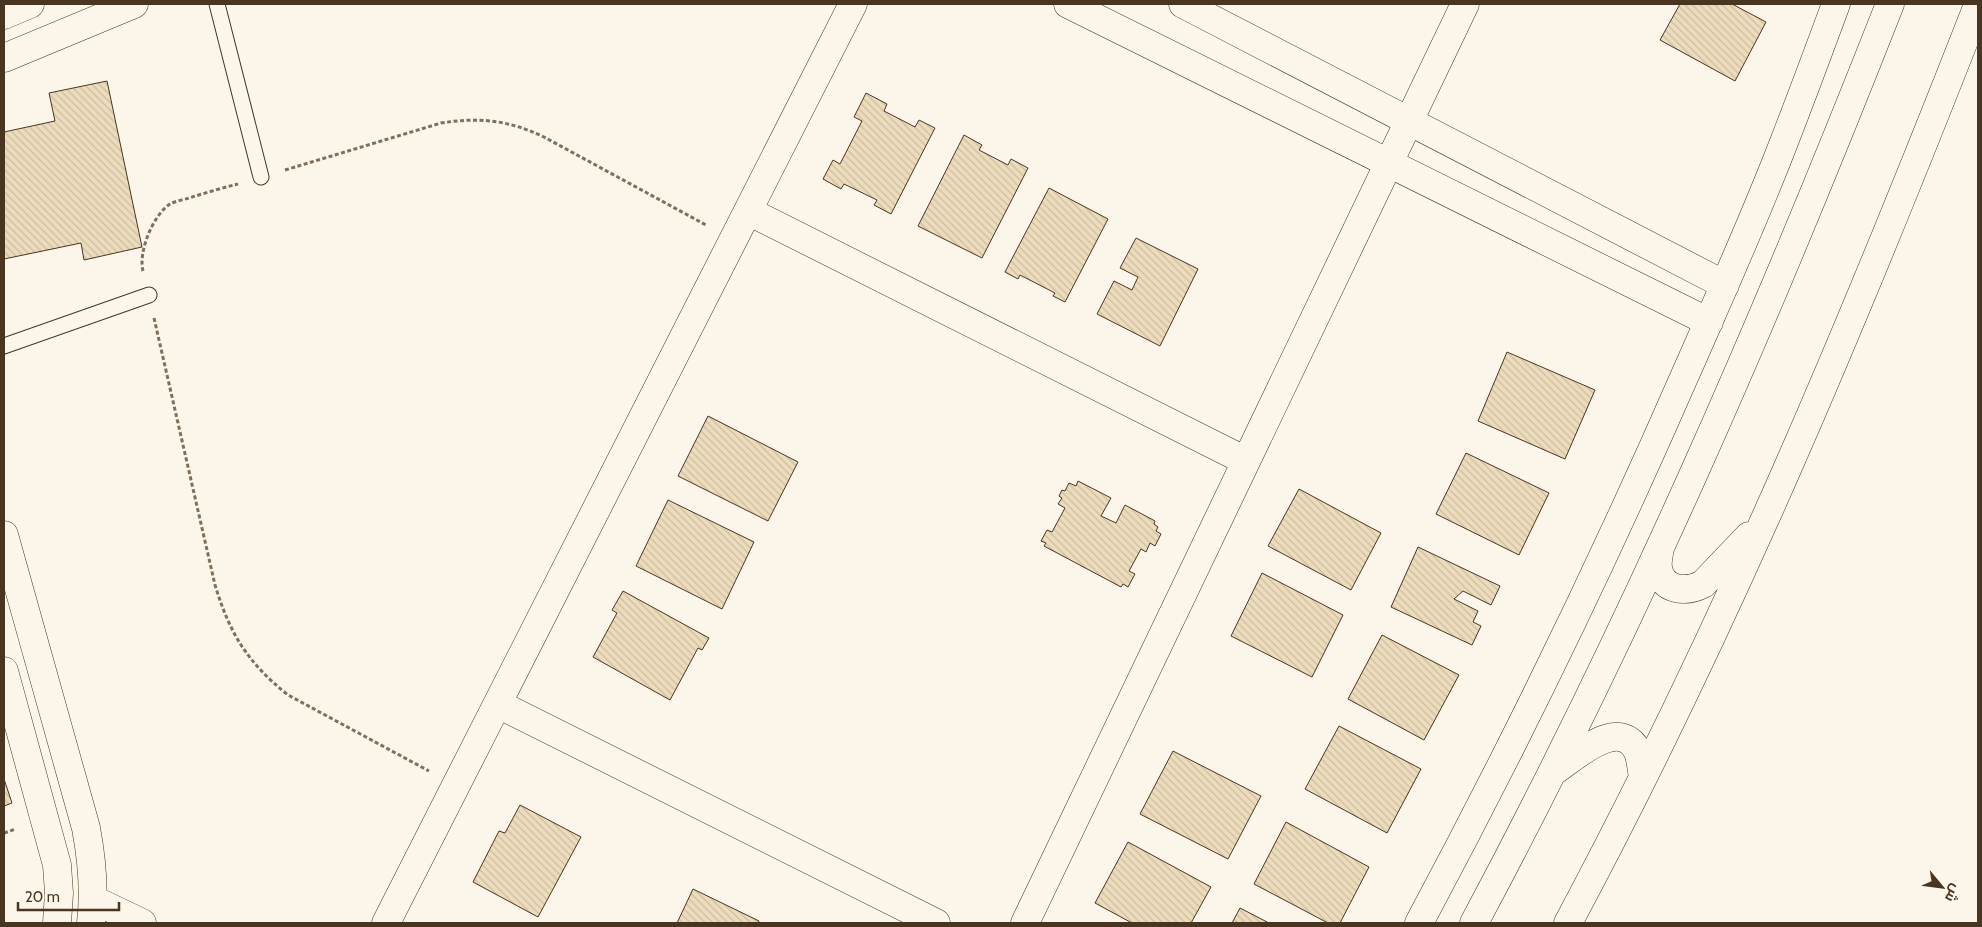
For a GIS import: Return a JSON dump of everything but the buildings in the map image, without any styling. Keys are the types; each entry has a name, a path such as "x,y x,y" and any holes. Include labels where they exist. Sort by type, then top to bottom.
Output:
{"street":[{"path":"4,15 30,4"},
{"path":"4,58 134,4"},
{"path":"386,923 853,4"},
{"path":"1068,4 1709,322"},
{"path":"1183,4 1725,285"},
{"path":"1025,923 1465,4"},
{"path":"1419,923 1504,762 1650,456 1725,285 1784,142 1836,4"},
{"path":"1474,923 1551,774 1660,546 1769,304 1829,160 1890,4"},
{"path":"1568,923 1643,776 1765,518 1849,328 1906,191 1978,5"},
{"path":"748,211 1246,461"},
{"path":"1660,546 1657,565 1660,576 1666,583 1676,588 1695,588 1710,577 1765,518"},
{"path":"4,535 86,828 92,860 93,911 142,923"},
{"path":"4,671 57,865 59,893 57,923"},
{"path":"498,704 936,923"},
{"path":"1551,774 1602,739 1618,737 1626,740 1638,752 1643,776"}],"lane":[{"path":"217,4 261,177"},
{"path":"4,346 149,295"}],"path":[{"path":"456,785 288,695 254,664 237,640 224,614 216,585 141,266 144,246 150,229 170,204 441,123 487,120 525,128 544,137 733,240"}]}
